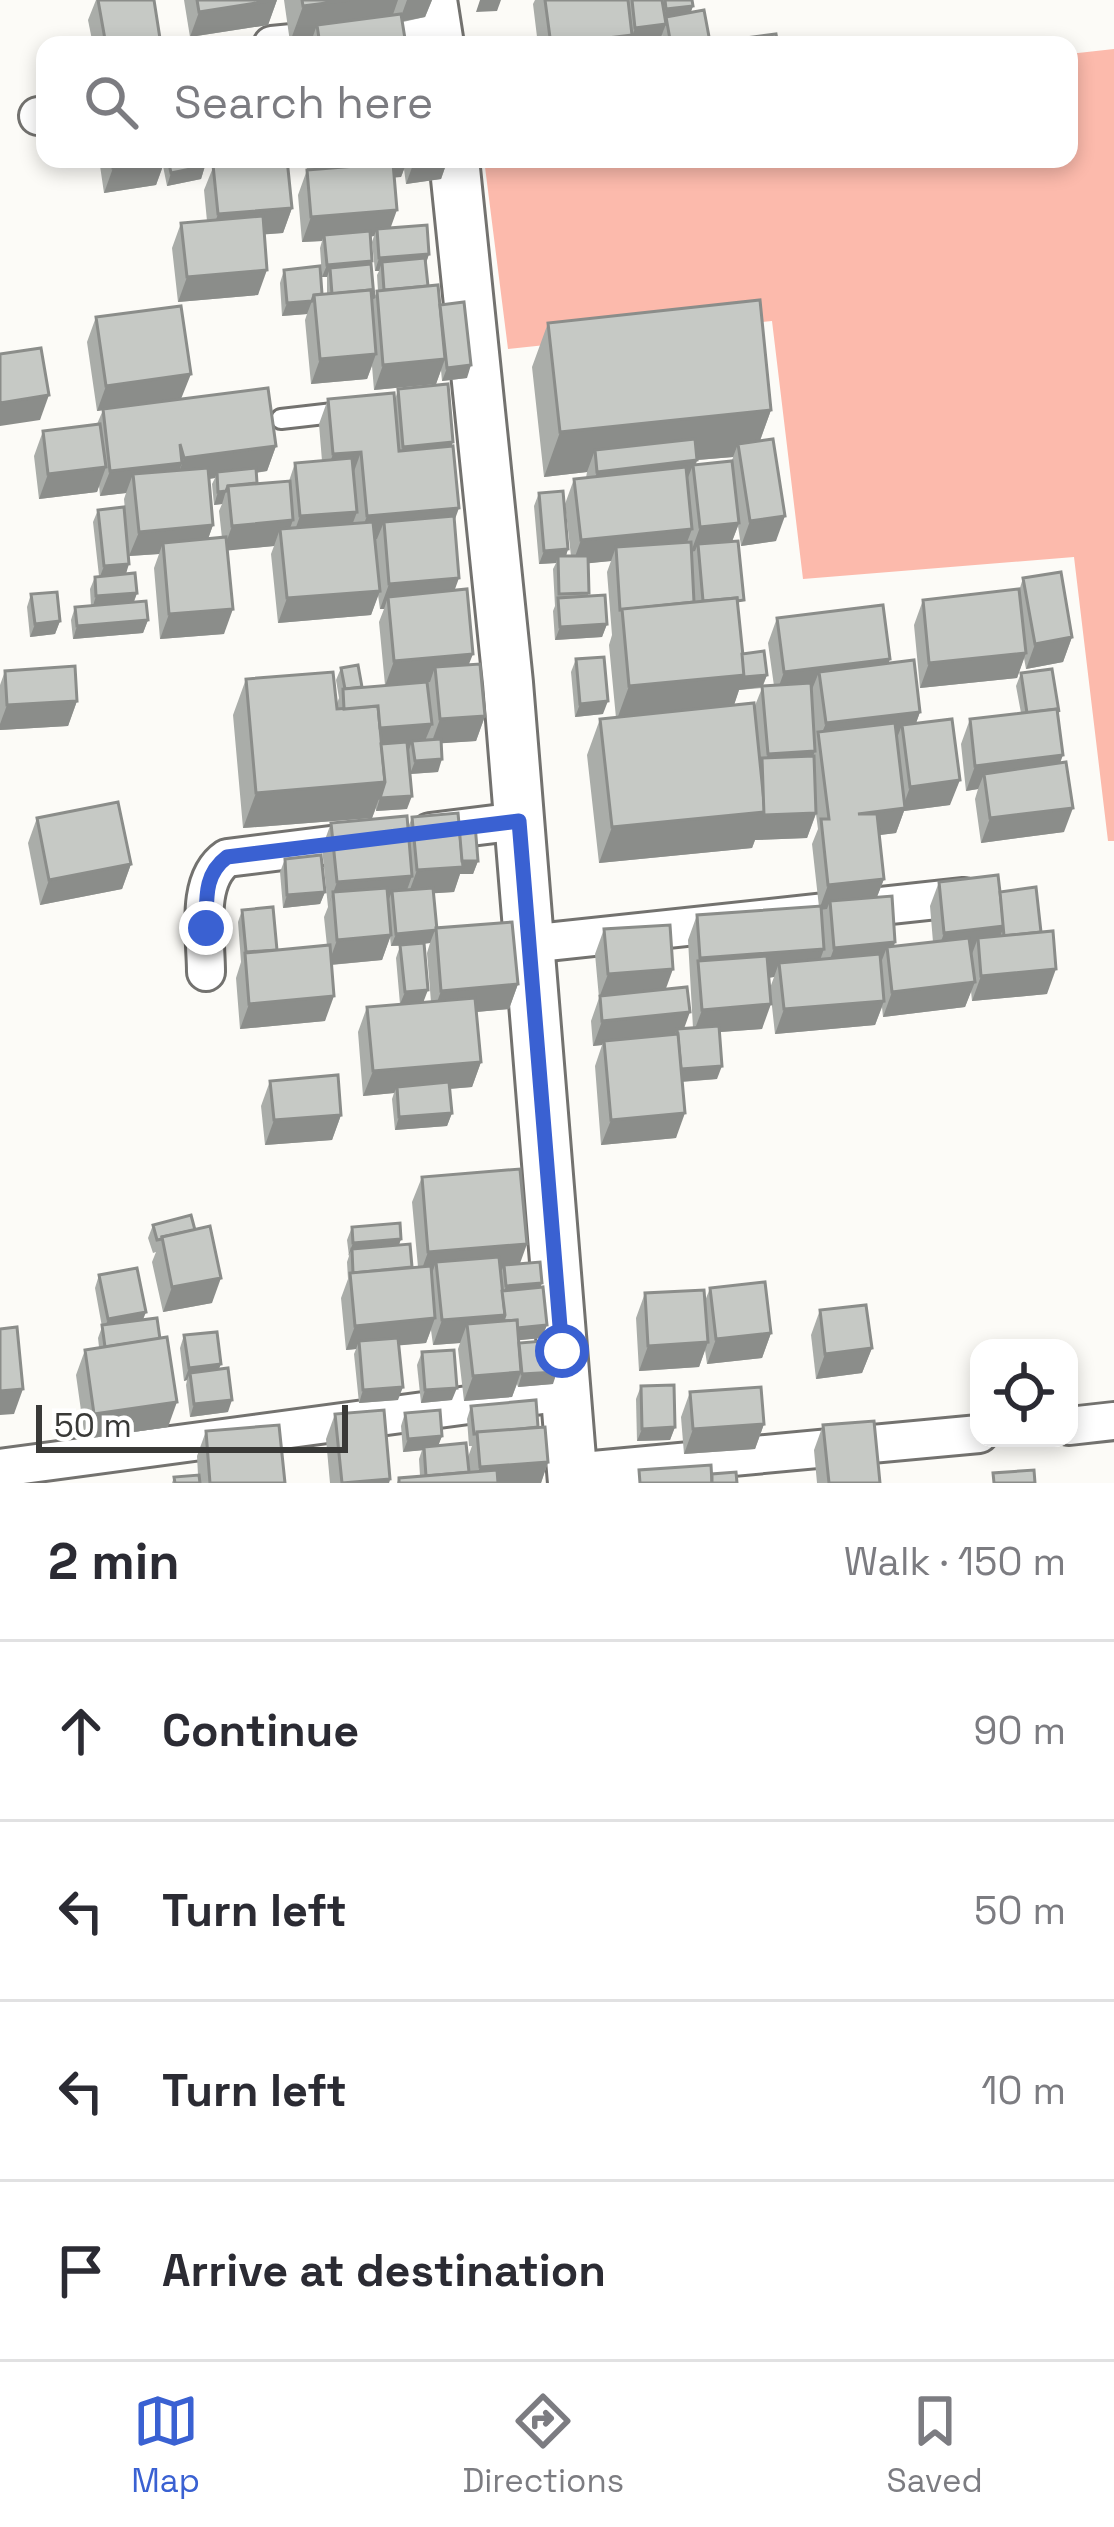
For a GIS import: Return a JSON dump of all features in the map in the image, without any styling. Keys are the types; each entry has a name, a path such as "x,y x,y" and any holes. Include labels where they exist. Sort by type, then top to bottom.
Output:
{"street":[{"path":"346,36 436,25"},
{"path":"454,168 467,397 519,821 573,1477 970,1435"},
{"path":"206,972 207,883 215,866 227,857 519,821"},
{"path":"528,944 964,897"},
{"path":"0,1468 565,1391"},
{"path":"1078,1425 1114,1421"}],"lane":[{"path":"281,419 369,409"}],"shaded area":[{"path":"1114,49 1114,841 1108,841 1074,557 803,579 772,321 508,349 485,168 1078,168 1078,53"}],"building":[{"path":"98,0 154,0 160,36 104,36"},
{"path":"197,0 276,0 199,12"},
{"path":"302,0 349,0 303,6"},
{"path":"545,0 628,0 632,35 550,36"},
{"path":"632,0 662,0 666,24 635,28"},
{"path":"665,0 692,0 693,6 666,9"},
{"path":"704,10 709,36 669,36 666,17"},
{"path":"401,14 405,36 319,36 317,25"},
{"path":"213,168 288,168 292,208 218,214"},
{"path":"393,168 397,210 311,217 307,170"},
{"path":"263,216 267,270 187,277 181,223"},
{"path":"427,225 429,254 379,258 377,229"},
{"path":"370,231 372,261 327,265 324,235"},
{"path":"425,258 428,286 384,290 382,262"},
{"path":"371,264 374,297 371,290 332,294 330,268"},
{"path":"320,266 322,294 314,295 312,301 287,303 284,270"},
{"path":"438,285 445,359 383,365 377,291"},
{"path":"371,290 376,354 320,359 314,295"},
{"path":"760,300 771,410 560,432 548,323"},
{"path":"464,302 471,365 447,368 440,305"},
{"path":"181,306 191,374 106,386 96,317"},
{"path":"41,348 49,395 0,403 0,354"},
{"path":"448,384 453,442 403,447 398,389"},
{"path":"268,388 276,446 184,458 180,444 182,463 110,471 103,409"},
{"path":"394,393 399,451 453,446 459,508 367,516 361,452 333,454 328,399"},
{"path":"100,424 106,467 48,474 43,431"},
{"path":"695,439 697,460 597,472 595,450"},
{"path":"773,439 785,516 750,521 738,444"},
{"path":"352,458 357,512 300,516 295,463"},
{"path":"732,461 739,523 700,527 693,465"},
{"path":"686,467 692,529 581,540 574,479"},
{"path":"208,468 213,525 139,532 133,474"},
{"path":"256,468 257,483 218,492 217,472"},
{"path":"290,481 293,520 232,526 228,486"},
{"path":"563,491 568,549 544,551 539,493"},
{"path":"124,507 129,564 104,566 98,510"},
{"path":"454,516 459,578 389,584 384,522"},
{"path":"373,522 380,591 287,598 280,529"},
{"path":"226,537 233,609 169,614 163,543"},
{"path":"738,541 744,600 703,601 698,544"},
{"path":"691,542 694,602 620,610 616,547"},
{"path":"558,556 588,556 589,593 559,594"},
{"path":"1061,572 1072,637 1035,644 1023,578"},
{"path":"135,573 137,593 96,596 95,577"},
{"path":"467,589 473,654 394,661 388,597"},
{"path":"1019,589 1026,653 929,663 923,600"},
{"path":"57,592 60,621 35,624 31,594"},
{"path":"605,595 607,624 560,627 558,598"},
{"path":"737,598 745,675 629,686 622,609"},
{"path":"146,601 148,620 77,626 75,607"},
{"path":"883,605 890,659 784,672 777,618"},
{"path":"764,651 767,675 744,677 742,654"},
{"path":"604,657 608,701 580,704 576,659"},
{"path":"914,660 920,712 826,723 819,672"},
{"path":"480,664 485,716 440,719 435,667"},
{"path":"358,665 362,687 345,689 341,668"},
{"path":"75,666 77,701 7,705 5,671"},
{"path":"1052,669 1059,712 1027,713 1021,673"},
{"path":"333,672 337,709 378,706 385,782 256,793 246,679"},
{"path":"427,682 432,724 380,728 378,706 344,709 343,689"},
{"path":"811,683 815,751 768,754 762,686"},
{"path":"754,703 765,812 612,827 600,719"},
{"path":"1057,709 1063,755 975,766 970,719"},
{"path":"952,719 960,780 910,787 902,725"},
{"path":"895,723 905,808 858,814 877,814 884,879 828,885 821,819 829,819 818,732"},
{"path":"441,739 442,759 415,761 412,741"},
{"path":"407,742 412,796 380,798 385,782 381,744"},
{"path":"814,756 816,813 764,815 762,758"},
{"path":"1066,762 1073,808 990,818 984,774"},
{"path":"118,802 131,864 49,880 37,818"},
{"path":"458,813 463,867 417,870 412,817"},
{"path":"407,816 412,876 337,882 331,823"},
{"path":"475,824 478,861 462,861 459,825"},
{"path":"321,855 325,892 287,895 285,859"},
{"path":"998,875 1004,926 944,933 939,882"},
{"path":"1036,887 1041,932 1004,936 1000,892"},
{"path":"387,888 391,935 337,940 333,892"},
{"path":"433,888 437,930 396,934 392,891"},
{"path":"892,896 895,942 834,948 830,901"},
{"path":"821,906 824,949 700,958 697,915"},
{"path":"273,907 277,950 246,952 242,910"},
{"path":"512,922 518,984 441,991 436,928"},
{"path":"670,925 673,969 608,974 604,929"},
{"path":"1053,931 1056,969 981,976 978,938"},
{"path":"969,938 975,982 892,992 887,947"},
{"path":"424,943 428,990 405,992 400,945"},
{"path":"330,945 334,996 249,1004 245,953"},
{"path":"880,954 884,1001 784,1009 779,963"},
{"path":"767,956 771,1004 702,1010 698,961"},
{"path":"687,987 690,1012 602,1021 600,996"},
{"path":"475,998 481,1062 373,1071 367,1007"},
{"path":"719,1026 722,1066 681,1069 677,1029"},
{"path":"678,1034 685,1113 611,1120 604,1041"},
{"path":"338,1075 341,1115 274,1120 270,1081"},
{"path":"449,1082 452,1113 399,1117 397,1087"},
{"path":"520,1169 527,1244 428,1252 422,1177"},
{"path":"191,1215 195,1230 157,1240 153,1225"},
{"path":"400,1223 401,1239 353,1243 352,1227"},
{"path":"210,1226 221,1278 172,1287 162,1237"},
{"path":"410,1244 412,1267 353,1273 352,1249"},
{"path":"499,1257 505,1315 442,1320 436,1262"},
{"path":"540,1262 542,1283 506,1286 504,1265"},
{"path":"431,1266 435,1318 355,1326 350,1273"},
{"path":"137,1268 146,1312 108,1319 99,1275"},
{"path":"765,1282 771,1333 716,1339 710,1288"},
{"path":"543,1287 547,1325 517,1328 517,1320 503,1321 502,1291"},
{"path":"704,1290 708,1342 648,1346 645,1293"},
{"path":"866,1305 872,1348 825,1354 820,1310"},
{"path":"157,1318 160,1339 105,1347 102,1325"},
{"path":"517,1320 521,1372 473,1376 467,1324"},
{"path":"17,1327 23,1389 0,1391 0,1329"},
{"path":"217,1332 221,1364 189,1368 184,1335"},
{"path":"167,1337 177,1402 94,1414 85,1350"},
{"path":"398,1338 403,1387 363,1390 359,1341"},
{"path":"555,1340 557,1372 522,1374 519,1343"},
{"path":"454,1350 457,1388 425,1390 422,1352"},
{"path":"228,1368 232,1400 194,1404 190,1373"},
{"path":"674,1385 675,1427 642,1429 641,1386"},
{"path":"761,1387 764,1424 693,1429 690,1392"},
{"path":"536,1400 538,1427 474,1434 471,1406"},
{"path":"384,1410 390,1479 342,1483 335,1414"},
{"path":"440,1410 442,1436 408,1439 405,1413"},
{"path":"874,1421 880,1483 829,1483 823,1425"},
{"path":"279,1425 285,1483 210,1483 206,1431"},
{"path":"545,1427 548,1462 480,1467 477,1432"},
{"path":"466,1443 469,1472 426,1476 424,1447"},
{"path":"711,1465 712,1483 640,1483 639,1470"},
{"path":"497,1470 498,1483 399,1483 399,1478"},
{"path":"1034,1470 1035,1483 994,1483 993,1473"},
{"path":"736,1472 737,1483 712,1483 712,1474"},
{"path":"199,1475 200,1483 175,1483 174,1477"}],"route":[{"path":"206,928 207,883 215,866 227,857 519,821 562,1351"}]}
